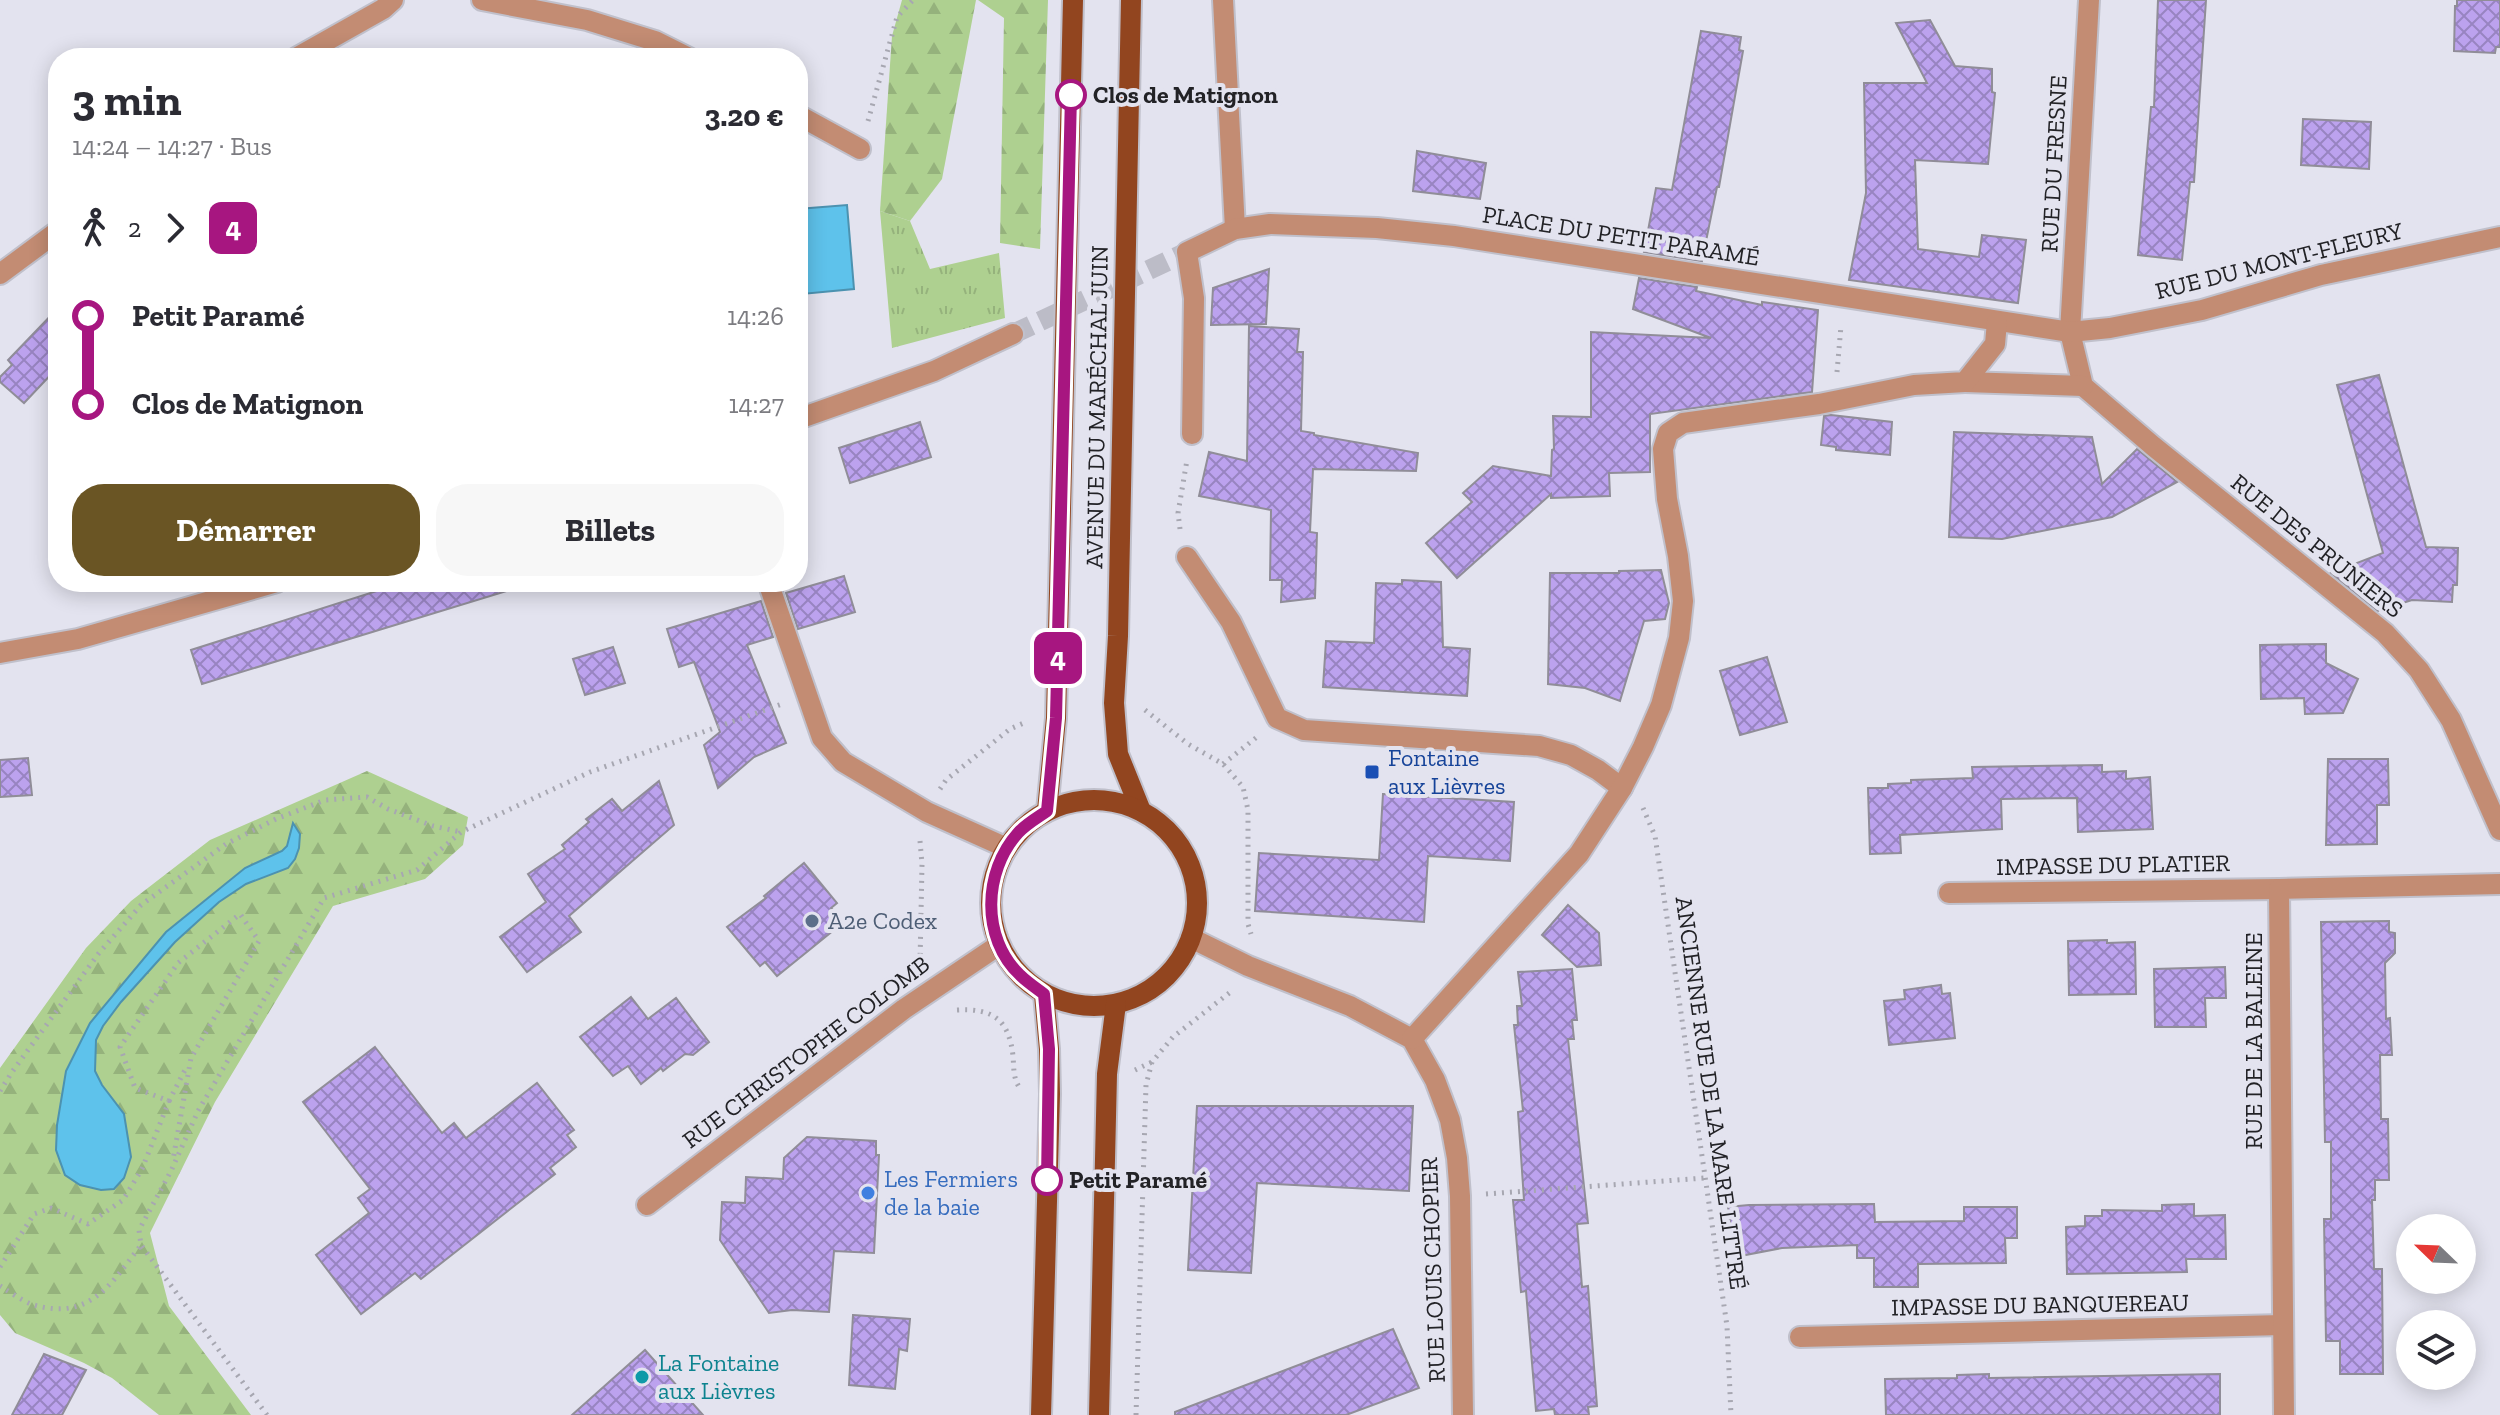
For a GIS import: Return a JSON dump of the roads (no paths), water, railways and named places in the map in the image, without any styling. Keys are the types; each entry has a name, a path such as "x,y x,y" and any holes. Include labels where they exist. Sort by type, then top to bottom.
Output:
{"main road":[{"name":"AVENUE DU MARÉCHAL JUIN","path":"1047,811 1056,718 1073,0"},
{"name":"AVENUE DU MARÉCHAL JUIN","path":"1131,0 1119,604 1114,703 1118,754 1141,811"},
{"path":"1094,799 1118,802 1141,811 1161,824 1178,843 1190,865 1197,889 1197,914 1191,938 1180,961 1162,981 1140,996 1116,1004 1091,1007 1067,1003 1044,994 1018,973 999,945 993,926 990,906 992,886 1007,848 1018,834 1047,811 1070,802 1094,799"},
{"path":"1041,1415 1050,1094 1044,994"},
{"path":"1099,1415 1107,1074 1116,1004"}],"street":[{"path":"314,48 383,9 393,0"},
{"path":"482,0 587,20 669,48"},
{"path":"1223,0 1235,229"},
{"name":"RUE DU FRESNE","path":"2070,332 2089,0"},
{"path":"808,120 860,149"},
{"name":"PLACE DU PETIT PARAMÉ","path":"1192,434 1194,298 1187,252 1235,229 1270,224 1377,228 1454,236 2070,332"},
{"name":"RUE DU MONT-FLEURY","path":"2070,332 2110,328 2202,310 2321,275 2500,237"},
{"path":"0,274 48,238"},
{"path":"1965,382 1995,344 1997,322"},
{"path":"1191,938 1248,966 1350,1006 1412,1039 1579,854 1622,788 1661,705 1679,638 1683,601 1667,499 1663,449 1668,433 1683,423 1827,403 1914,385 1965,382 2083,386 2070,332"},
{"path":"808,415 934,371 1013,334"},
{"name":"RUE DES PRUNIERS","path":"2083,386 2385,633 2419,670 2451,720 2500,830"},
{"path":"1187,557 1231,622 1277,718 1304,730 1539,746 1571,755 1622,788"},
{"path":"1,650 78,639 242,592"},
{"path":"771,592 822,738 843,762 927,812 1007,848"},
{"path":"2279,889 2500,884"},
{"name":"IMPASSE DU PLATIER","path":"1949,893 2279,889"},
{"name":"RUE DE LA BALEINE","path":"2279,889 2284,1415"},
{"name":"RUE CHRISTOPHE COLOMB","path":"647,1205 927,992 999,945"},
{"name":"RUE LOUIS CHOPIER","path":"1412,1039 1435,1080 1450,1120 1460,1196 1463,1415"},
{"name":"IMPASSE DU BANQUEREAU","path":"1800,1337 2282,1325"}],"water":[{"path":"847,205 854,289 808,293 808,208"},
{"path":"293,823 300,834 299,848 288,868 246,884 219,902 175,942 103,1026 96,1040 95,1071 124,1114 131,1157 124,1178 114,1189 101,1190 80,1185 65,1175 56,1150 57,1125 66,1071 90,1023 166,932 245,868 282,851 287,846"}],"tunnel":[{"path":"1013,334 1187,252"}],"place":[{"name":"Clos de Matignon","path":"1071,95"},
{"name":"Fontaine aux Lièvres","path":"1372,772"},
{"name":"A2e Codex","path":"812,921"},
{"name":"Petit Paramé","path":"1047,1180"},
{"name":"Les Fermiers de la baie","path":"868,1193"},
{"name":"La Fontaine aux Lièvres","path":"642,1377"}]}
